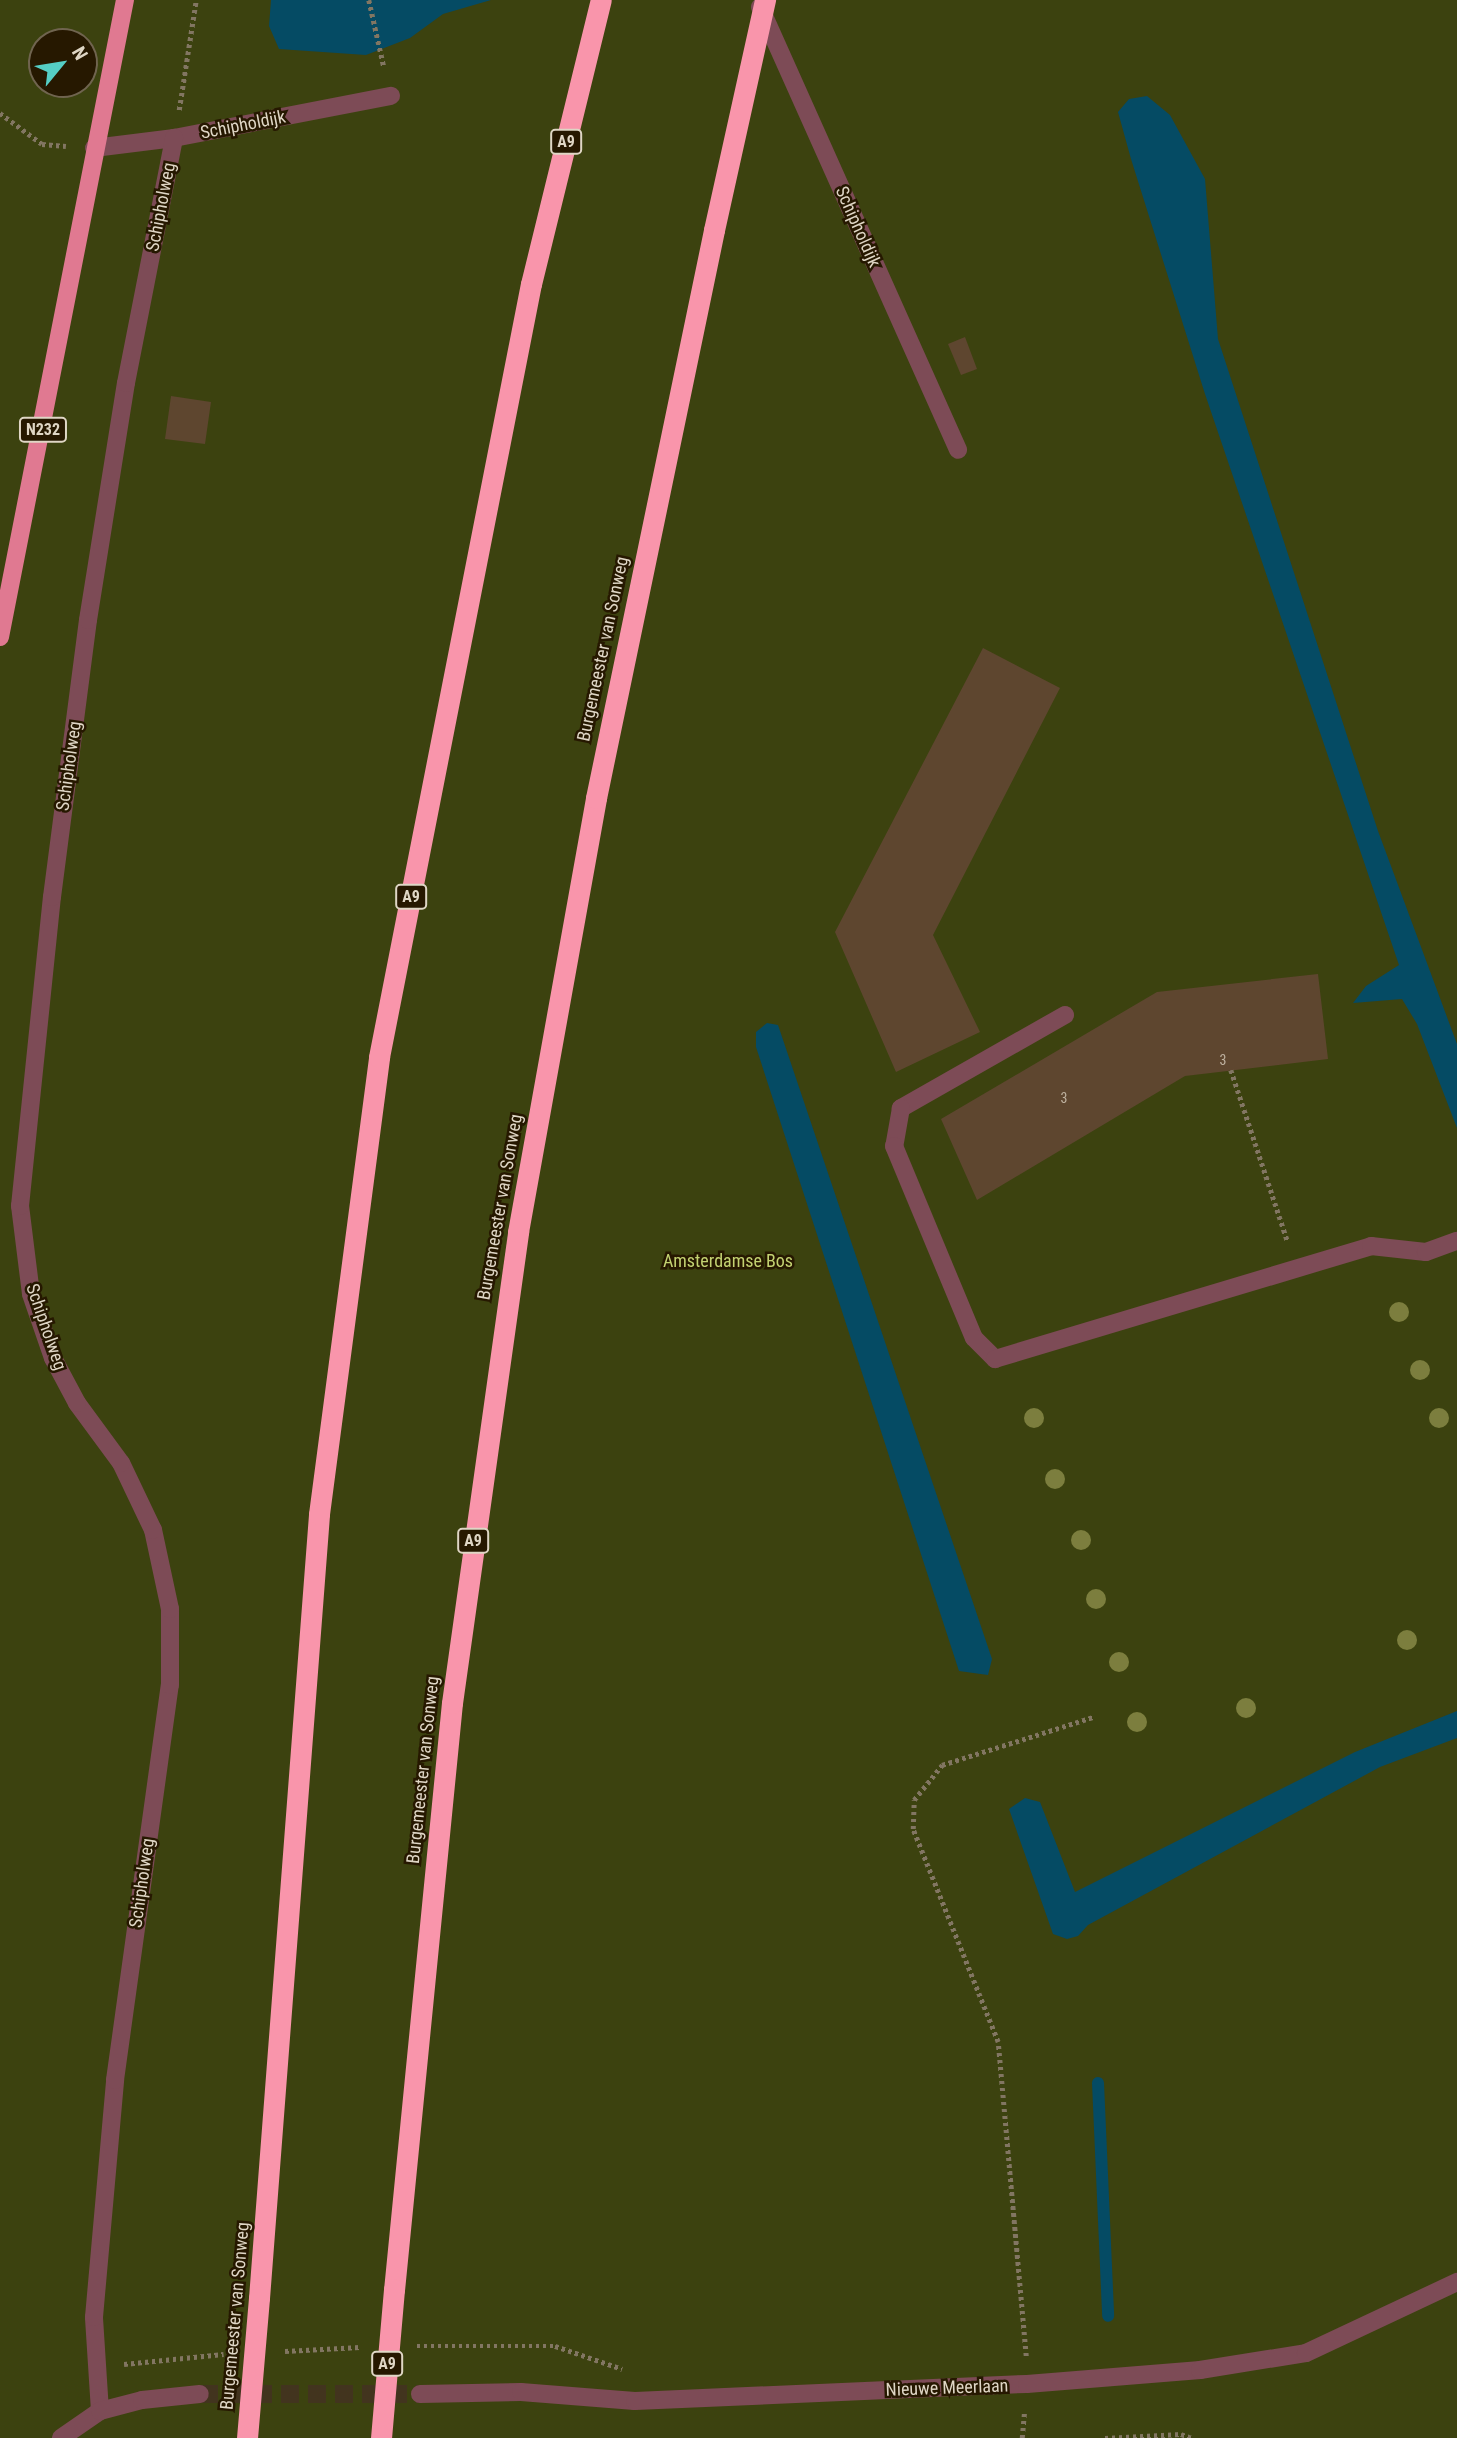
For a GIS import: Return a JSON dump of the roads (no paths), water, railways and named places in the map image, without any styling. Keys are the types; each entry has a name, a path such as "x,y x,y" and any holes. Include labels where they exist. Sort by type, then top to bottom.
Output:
{"highway":[{"name":"Burgemeester van Sonweg","path":"247,2438 319,1514 377,1071 531,284 601,0"},
{"name":"Burgemeester van Sonweg","path":"381,2438 452,1703 518,1232 596,798 762,2"}],"main road":[{"name":"N232","path":"0,638 125,0"}],"street":[{"name":"Schipholdijk","path":"762,2 958,450"},
{"name":"Schipholdijk","path":"94,148 174,138 391,96"},
{"name":"Schipholweg","path":"100,2412 95,2368 94,2317 115,2080 168,1699 170,1609 153,1530 121,1463 77,1404 53,1358 31,1294 20,1206 52,897 88,620 126,383 174,138"},
{"path":"1065,1015 901,1108 894,1146 974,1338 995,1359 1371,1246 1426,1252 1457,1241"},
{"name":"Nieuwe Meerlaan","path":"420,2394 521,2392 635,2401 1027,2384 1200,2370 1306,2353 1457,2282"},
{"path":"61,2438 100,2412 142,2400 200,2395"}],"water":[{"path":"271,0 491,0 443,14 410,38 366,55 279,49 269,26"},
{"path":"1147,96 1170,115 1205,179 1218,339 1378,831 1457,1044 1457,1128 1417,1024 1402,999 1353,1003 1366,986 1399,965 1205,394 1131,159 1118,112 1129,99"},
{"path":"767,1023 778,1025 992,1659 988,1675 959,1671 756,1047 756,1032"},
{"path":"1457,1711 1457,1738 1380,1767 1088,1925 1078,1936 1067,1939 1053,1934 1009,1809 1025,1798 1040,1802 1075,1892 1355,1752"}],"waterway":[{"path":"1098,2083 1108,2316"}],"tunnel":[{"path":"200,2394 420,2394"}],"park label":[{"name":"Amsterdamse Bos","path":"728,1261"}]}
